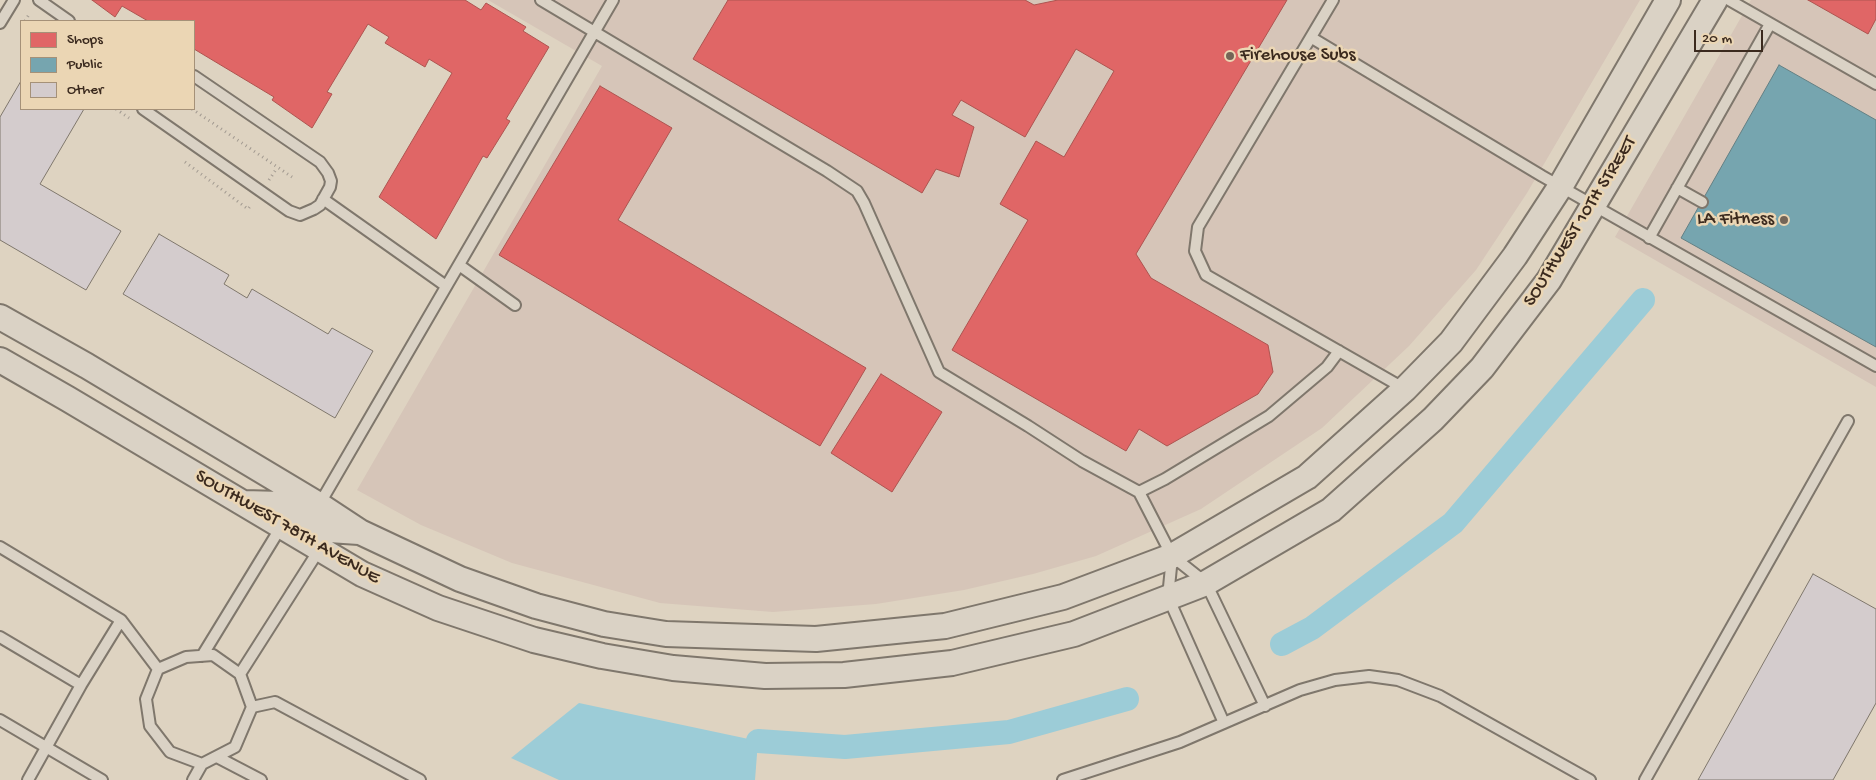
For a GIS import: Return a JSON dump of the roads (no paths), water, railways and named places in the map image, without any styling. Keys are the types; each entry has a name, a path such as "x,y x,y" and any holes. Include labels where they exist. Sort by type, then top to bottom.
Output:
{"street":[{"name":"SOUTHWEST 10TH STREET","path":"1172,556 1307,477 1405,389 1451,342 1515,256 1560,186 1668,0"},
{"name":"SOUTHWEST 10TH STREET","path":"1206,583 1331,510 1433,419 1482,368 1543,288 1594,206 1715,0"},
{"name":"SOUTHWEST 78TH AVENUE","path":"0,317 87,366 319,505 360,532 460,579 536,606 604,624 666,634 806,638 945,626 1062,597 1172,556"},
{"name":"SOUTHWEST 78TH AVENUE","path":"0,360 362,574 438,608 534,640 602,656 673,668 765,676 844,675 952,664 1074,634 1206,583"},
{"path":"242,503 319,505"},
{"path":"281,527 360,532"}],"lane":[{"path":"0,23 14,0"},
{"path":"39,0 68,20"},
{"path":"541,0 828,171 857,191 939,372 1082,461 1139,492 1172,556 1206,583 1265,706"},
{"path":"319,505 613,0"},
{"path":"1333,0 1198,227 1195,251 1206,275 1405,389"},
{"path":"1729,0 1876,84"},
{"path":"1649,238 1770,24"},
{"path":"1312,38 1649,238 1876,366"},
{"path":"144,110 289,211 300,214 320,205 331,181 320,162 195,77"},
{"path":"1677,188 1702,202"},
{"path":"323,199 446,286"},
{"path":"458,265 515,305"},
{"path":"1139,492 1165,479 1269,416 1327,367 1339,351"},
{"path":"1645,780 1848,421"},
{"path":"202,656 281,527"},
{"path":"0,547 121,620 158,670"},
{"path":"240,674 319,550"},
{"path":"1172,556 1168,597 1224,723"},
{"path":"28,780 121,620"},
{"path":"0,637 82,685"},
{"path":"193,780 202,764 235,747 252,707 240,674 213,655 186,657 158,670 146,699 150,726 170,752 202,764"},
{"path":"1063,780 1180,742 1300,690 1335,680 1369,676 1398,680 1440,696 1590,780"},
{"path":"252,707 275,702 420,780"},
{"path":"0,720 102,780"},
{"path":"217,757 262,780"}],"water":[{"path":"579,703 758,741 755,780 559,780 511,758"}],"waterway":[{"path":"1282,644 1312,628 1453,523 1643,300"},
{"path":"758,741 845,747 1009,732 1127,699"}],"place":[{"name":"Firehouse Subs","path":"1230,56"},
{"name":"LA Fitness","path":"1784,220"}]}
